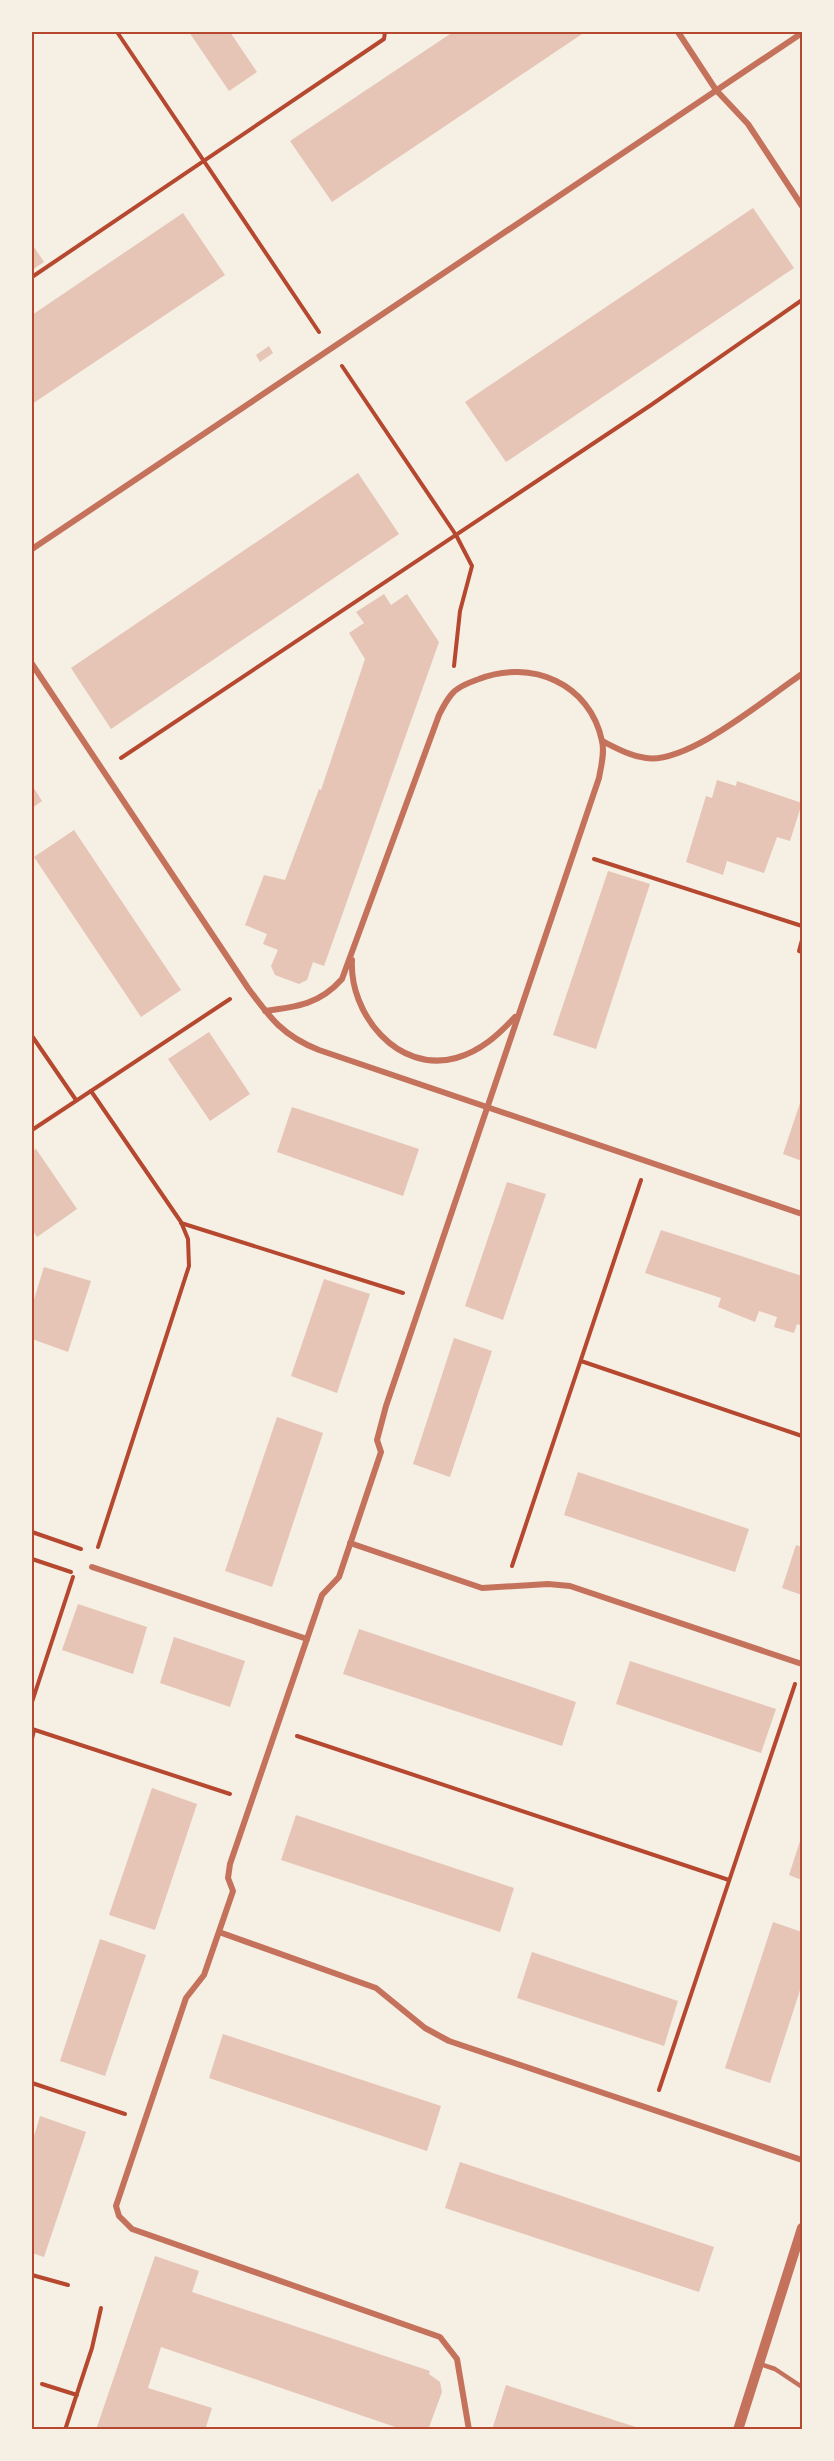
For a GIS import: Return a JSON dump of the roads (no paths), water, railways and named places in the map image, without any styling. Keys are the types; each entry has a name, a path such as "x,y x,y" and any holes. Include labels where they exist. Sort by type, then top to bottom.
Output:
{"street":[{"path":"678,32 716,90 748,124 802,206"},
{"path":"32,549 802,33"},
{"path":"32,664 248,988 278,1027 306,1045 648,1159 802,1214"},
{"path":"265,1011 301,1006 330,993 342,979 439,715 452,693 473,681 507,670 525,670 558,682 578,698 593,719 602,741 599,778 379,1426 377,1440 381,1452 339,1577 322,1595 230,1864 228,1878 233,1891 204,1975 186,1998 143,2120 116,2206 125,2223 132,2229 440,2337 457,2359 469,2430"},
{"path":"602,741 646,758 674,756 711,736 802,674"},
{"path":"352,956 354,990 370,1023 381,1035 410,1054 436,1060 454,1059 470,1053 499,1034 517,1014"},
{"path":"350,1543 482,1588 505,1589 548,1584 570,1586 802,1664"},
{"path":"92,1567 307,1639"},
{"path":"219,1932 376,1988 426,2028 449,2041 802,2160"},
{"path":"738,2430 802,2228"}],"lane":[{"path":"759,2364 775,2369 802,2387"}]}
